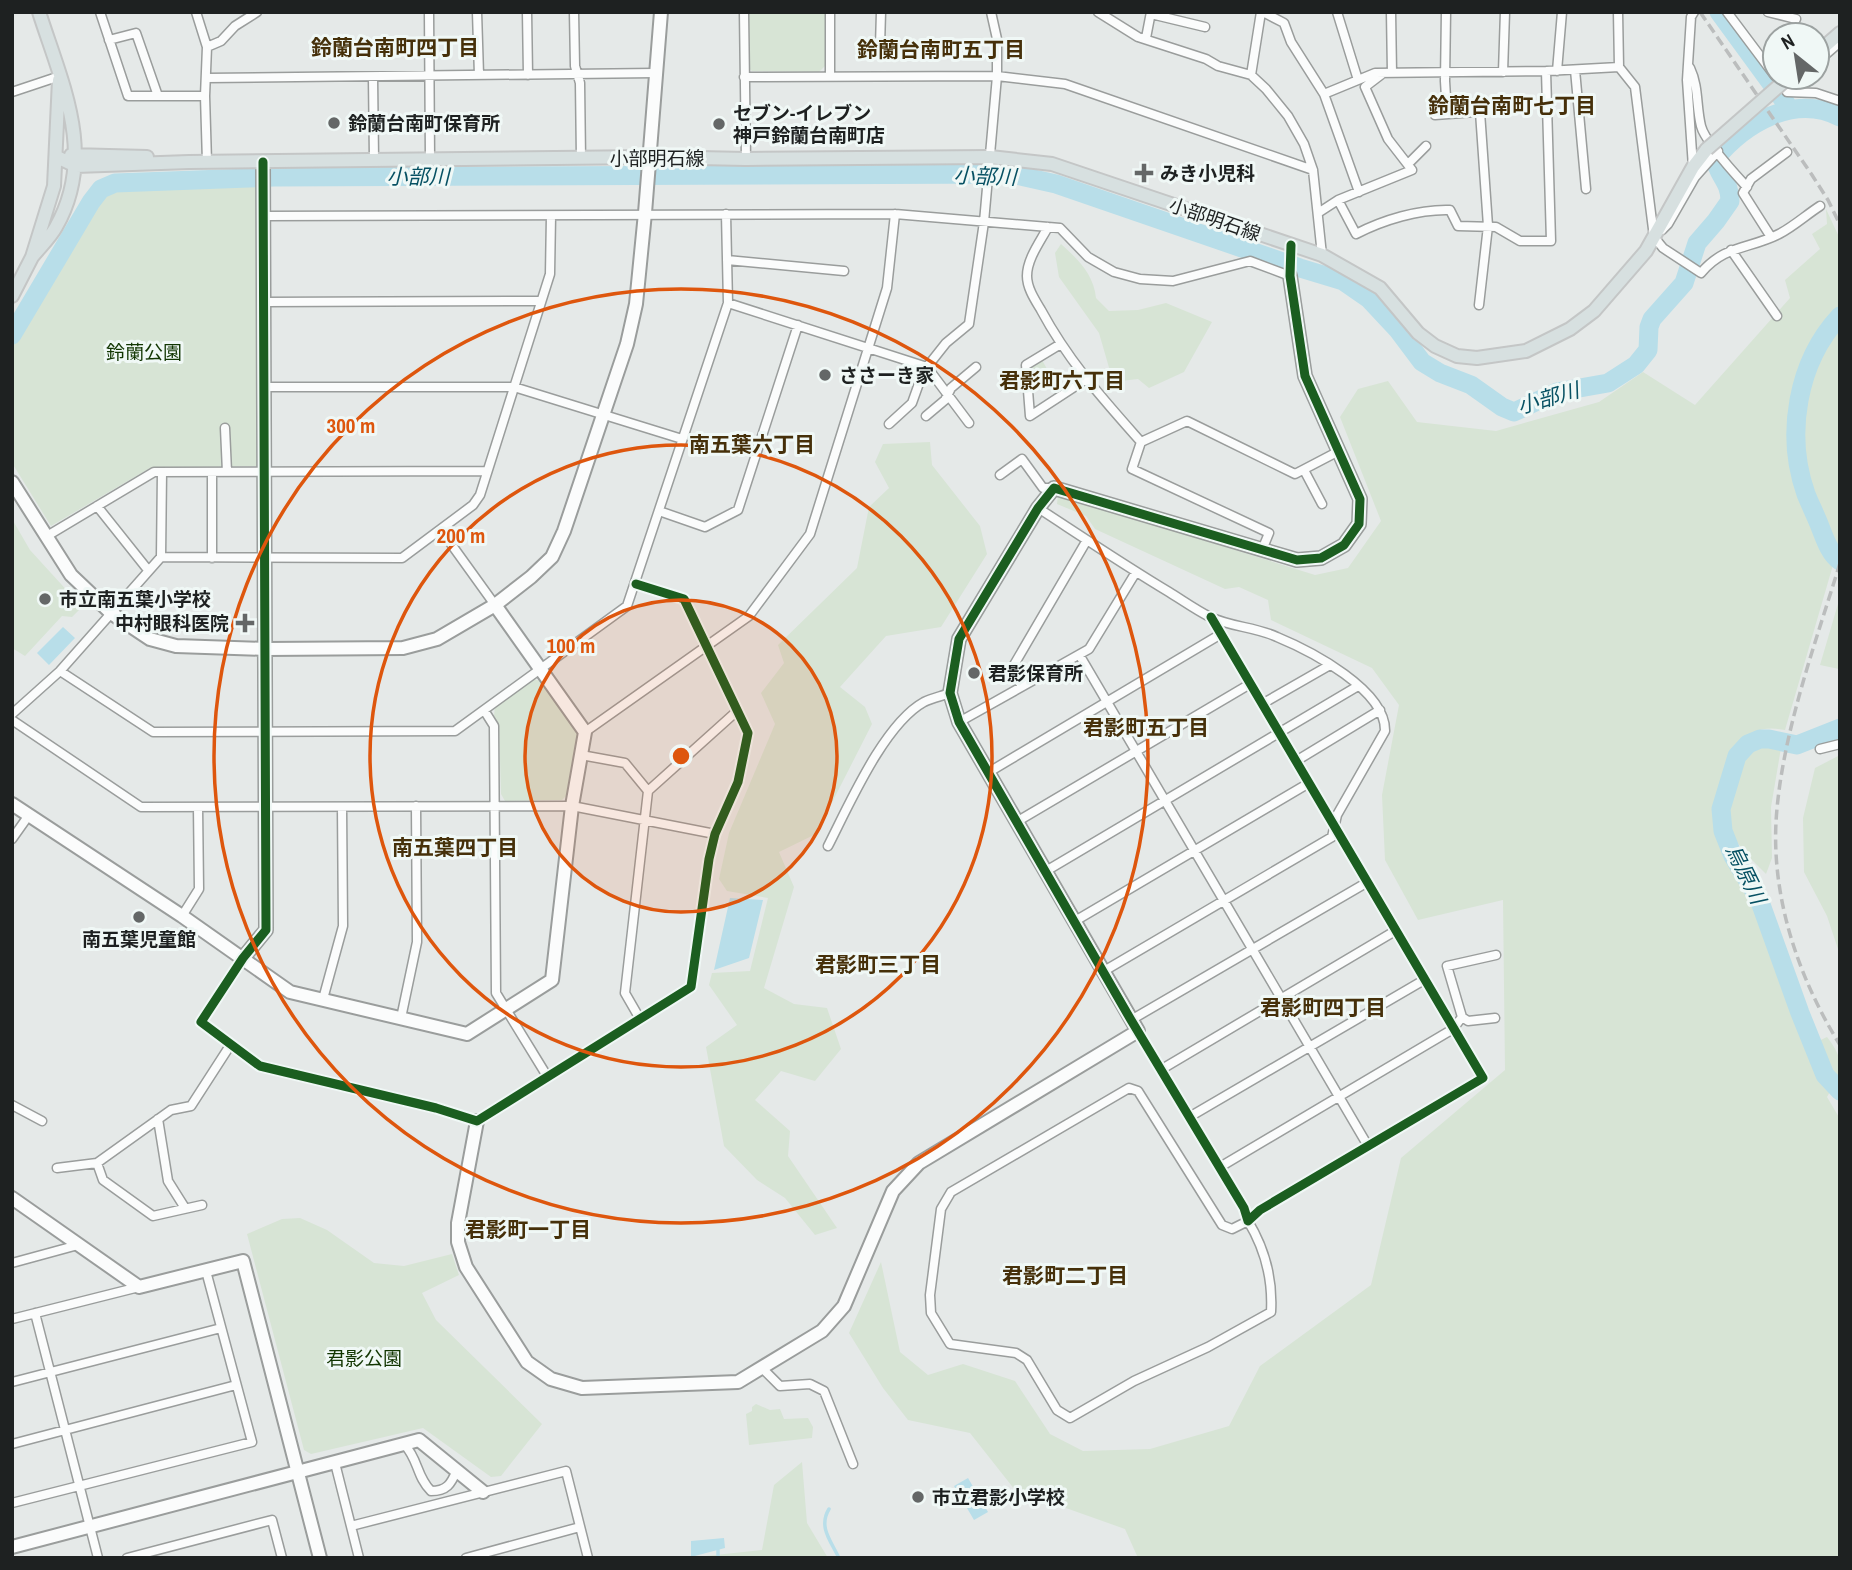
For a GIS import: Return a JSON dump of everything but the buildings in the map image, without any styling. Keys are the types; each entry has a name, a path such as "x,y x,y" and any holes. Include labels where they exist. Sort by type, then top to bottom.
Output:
{"main road":[{"path":"32,257 56,228 70,195 76,160 70,106 40,12"},
{"path":"12,296 32,257 54,186 57,157 56,105 60,76"},
{"name":"小部明石線","path":"57,157 76,160 263,165 374,160 581,159 648,163 746,159 1052,164 1291,251 1322,255 1380,288 1418,333 1435,346 1457,356 1488,358 1526,351 1578,324 1604,300 1654,237 1693,167 1712,153 1778,91"}],"street":[{"path":"100,12 128,96 205,96"},
{"path":"196,12 207,47 207,162"},
{"path":"207,47 221,41 235,26 257,12"},
{"path":"429,12 430,160"},
{"path":"477,12 479,75"},
{"path":"527,12 528,75"},
{"path":"574,12 575,65 580,83 581,159"},
{"path":"12,482 71,575 111,613 150,639 176,646 266,649 403,648 437,639 495,605 552,557 564,531 627,344 636,304 661,12"},
{"path":"744,12 746,159"},
{"path":"830,12 830,76"},
{"path":"880,12 880,46"},
{"path":"889,424 912,403 922,375 946,343 969,324 984,222 997,76 997,39 991,12"},
{"path":"1098,12 1138,37 1251,75 1266,89 1288,116 1304,144 1313,170 1322,255"},
{"path":"1251,75 1262,12 1284,23 1290,42 1324,94 1359,192"},
{"path":"1338,12 1358,80"},
{"path":"1391,12 1392,73"},
{"path":"1446,12 1447,114"},
{"path":"1503,72 1505,12"},
{"path":"1557,71 1562,12"},
{"path":"1618,12 1619,67 1635,87 1654,237 1663,248 1701,273 1710,262 1731,250 1779,234 1819,205"},
{"path":"1693,167 1688,65 1691,17 1694,12"},
{"path":"1727,12 1761,57"},
{"path":"1770,12 1796,19"},
{"path":"1146,38 1151,13 1205,27"},
{"path":"109,40 136,33 159,96"},
{"path":"1688,65 1696,81 1701,128 1712,153 1724,161 1746,187"},
{"path":"1324,94 1374,73 1557,71 1619,67"},
{"path":"1575,70 1586,188"},
{"path":"1338,200 1356,234 1374,225 1437,209 1450,210 1458,226 1496,227 1520,241 1551,242 1546,71"},
{"path":"207,78 655,74"},
{"path":"1318,213 1338,200 1412,170 1388,139 1365,87 1382,74"},
{"path":"12,92 60,76"},
{"path":"744,77 997,76 1065,85 1313,170"},
{"path":"373,77 374,160"},
{"path":"1787,91 1816,93 1840,102"},
{"path":"1435,115 1484,111 1488,226 1479,305"},
{"path":"1408,164 1426,146"},
{"path":"1772,237 1743,193 1751,179 1787,152"},
{"path":"1654,237 1668,224 1712,153"},
{"path":"263,165 265,930 243,958 201,1023 260,1066 436,1108 477,1121"},
{"path":"264,216 895,214 1060,228 1088,257 1114,272 1140,279 1173,281 1250,261 1290,276"},
{"path":"12,804 182,916 290,992 467,1034 552,981 572,806 585,732 749,616 810,534 887,288 895,214"},
{"path":"60,671 153,732 456,730 627,606 727,303 726,215"},
{"path":"161,557 402,558 473,505 480,495 550,274 551,216"},
{"path":"1048,227 1030,262 1027,277 1031,292 1059,345 1085,380 1141,442"},
{"path":"1731,250 1777,316"},
{"path":"1000,475 1022,459 1043,488 1054,488 1297,560 1321,558 1344,545 1359,524 1360,499 1305,376 1290,276 1291,251"},
{"path":"727,260 844,271"},
{"path":"264,302 541,301"},
{"path":"727,303 927,367 970,423"},
{"path":"659,511 705,527 738,510 798,325"},
{"path":"1059,345 1026,365 1030,416 1085,380"},
{"path":"926,416 976,367"},
{"path":"265,387 514,387 682,439"},
{"path":"1262,550 1269,533 1132,469 1141,442 1187,421 1295,474 1339,452"},
{"path":"225,428 227,472"},
{"path":"1304,470 1322,504"},
{"path":"47,536 154,472 487,471"},
{"path":"12,714 60,671 161,557 162,472"},
{"path":"212,472 212,558"},
{"path":"1054,488 1038,508 959,639 950,693 959,722 1134,1026 1191,1116 1244,1208 1248,1221 1262,1243 1269,1269 1271,1312 1208,1347 1134,1381 1070,1418 1057,1410 1027,1360 1016,1353 950,1344 931,1313 930,1295 941,1209 951,1192 1129,1088 1138,1091 1222,1225 1233,1229 1248,1221 1260,1210 1483,1078 1211,617"},
{"path":"97,506 148,570"},
{"path":"1038,508 1211,617 1276,636 1330,665 1377,703 1385,720 1385,731 1337,816 1332,836 1104,971"},
{"path":"440,530 585,732"},
{"path":"1022,686 1011,670 1087,540"},
{"path":"959,722 1089,649 1136,572"},
{"path":"636,584 684,599 748,733 738,782 715,834 709,859 691,987 477,1121 458,1223 457,1242 466,1267 527,1362 551,1379 582,1388 737,1382 822,1331 844,1306 893,1191 919,1163 1251,949 1366,883"},
{"path":"989,772 1221,634"},
{"path":"1080,656 1367,1146"},
{"path":"1262,704 1330,665"},
{"path":"1018,821 1250,684"},
{"path":"1046,871 1359,686"},
{"path":"828,846 858,788 896,726 923,702 950,693"},
{"path":"484,710 494,726 496,993 547,1076"},
{"path":"640,1019 625,993 648,791 737,710"},
{"path":"1296,761 1380,710"},
{"path":"12,720 142,807 572,806 715,834"},
{"path":"1820,749 1840,744"},
{"path":"581,755 625,763 648,791"},
{"path":"1075,921 1309,783"},
{"path":"401,1018 417,942 416,806"},
{"path":"182,916 199,889 198,807"},
{"path":"323,999 343,926 342,807"},
{"path":"12,839 29,815"},
{"path":"1161,1069 1395,931"},
{"path":"1495,1018 1468,1021 1462,1017 1447,966 1496,955"},
{"path":"1191,1116 1424,980"},
{"path":"1220,1167 1453,1029 1462,1017"},
{"path":"58,1168 97,1163 172,1110 191,1106 231,1044"},
{"path":"12,1105 42,1121"},
{"path":"158,1119 168,1181 185,1208"},
{"path":"97,1163 103,1180 153,1216 202,1205"},
{"path":"15,1203 139,1287"},
{"path":"12,1263 78,1245"},
{"path":"12,1319 243,1261 320,1558"},
{"path":"12,1503 252,1442 206,1271"},
{"path":"35,1313 99,1558"},
{"path":"12,1382 221,1328"},
{"path":"761,1367 780,1386 810,1384 824,1391 853,1464"},
{"path":"12,1444 236,1385"},
{"path":"12,1547 419,1440 484,1492"},
{"path":"404,1444 415,1455 419,1474 431,1491 441,1491 450,1485 457,1470"},
{"path":"335,1463 359,1558"},
{"path":"351,1526 566,1471 588,1558"},
{"path":"127,1558 272,1520 282,1558"},
{"path":"466,1558 580,1527"}],"green space":[{"path":"748,12 826,12 827,64 819,72 752,71 747,67"},
{"name":"鈴蘭公園","path":"256,183 259,466 150,468 51,526 12,463 12,345 58,273 94,205 104,193 118,187"},
{"path":"1826,209 1840,239 1840,541 1785,730 1758,731 1748,737 1739,748 1781,748 1771,807 1772,858 1766,874 1732,836 1719,840 1766,905 1787,959 1808,1046 1827,1037 1840,1060 1839,1073 1827,1097 1840,1119 1840,1558 1138,1558 1125,1529 1015,1490 970,1433 908,1420 883,1388 849,1333 881,1262 900,1352 928,1375 963,1364 1015,1381 1050,1434 1083,1451 1150,1449 1229,1426 1260,1366 1371,1285 1401,1158 1505,1070 1503,900 1418,920 1385,860 1382,795 1399,705 1372,668 1271,620 1268,600 1239,587 1225,589 1095,529 1086,516 1057,504 1058,495 1315,575 1348,568 1381,521 1340,417 1358,389 1388,381 1417,422 1496,431 1599,402 1643,372 1695,405 1790,298 1785,280 1820,249 1812,234 1827,224"},
{"path":"1061,244 1084,268 1092,282 1096,298 1109,311 1138,310 1166,303 1212,322 1184,372 1149,388 1138,379 1121,381 1110,371 1099,333 1059,277 1055,253"},
{"path":"1042,360 1052,378 1033,389 1031,366"},
{"path":"930,442 932,465 980,526 987,554 941,627 886,636 840,687 865,707 872,724 816,834 779,852 794,887 764,988 794,1004 827,1008 841,1049 815,1081 781,1071 755,1100 790,1131 788,1156 837,1228 815,1235 785,1198 757,1180 724,1146 706,1047 737,1025 709,985 712,973 750,971 768,898 727,891 719,879 729,833 775,724 761,693 784,663 778,645 857,568 869,507 889,488 875,462 883,444"},
{"path":"12,519 30,550 82,607 72,617 62,616 25,656 12,648"},
{"path":"1840,597 1840,668 1839,669 1820,665"},
{"path":"533,679 541,681 579,735 567,795 562,800 505,801 501,794 499,725 494,716 495,706"},
{"path":"1840,755 1840,955 1827,916 1804,872 1803,818 1815,768"},
{"name":"君影公園","path":"300,1218 327,1230 374,1263 404,1266 452,1254 459,1275 422,1293 436,1320 542,1424 501,1476 491,1477 423,1428 311,1454 304,1450 247,1234 282,1219"},
{"path":"756,1404 770,1410 780,1409 784,1419 808,1418 813,1427 812,1438 749,1445 746,1414 752,1411"},
{"path":"802,1462 807,1523 828,1558 687,1558 762,1550 774,1485"}],"water":[{"path":"63,627 75,638 49,665 37,653"},
{"path":"730,898 763,900 749,958 714,970"},
{"path":"968,1478 988,1512 974,1520 954,1486"},
{"path":"724,1538 725,1548 691,1557 691,1541"}],"waterway":[{"path":"1719,12 1790,109"},
{"name":"小部川","path":"12,335 91,202 101,189 115,183 274,177 1012,174 1056,184 1343,281 1369,299 1398,330 1422,362 1440,373 1471,385 1502,407 1514,412 1557,392 1608,383 1636,365 1648,350 1652,319 1684,283 1697,243 1730,201 1728,188 1715,159 1740,134 1771,116 1788,111 1823,110 1840,117"},
{"name":"烏原川","path":"1840,316 1825,334 1805,377 1796,424 1796,448 1806,494 1827,544 1840,561"},
{"name":"烏原川","path":"1840,728 1797,745 1769,739 1748,744 1737,756 1721,809 1723,831 1733,856 1759,899 1825,1075 1840,1091"},
{"path":"829,1509 825,1528 839,1558"},
{"path":"718,1550 718,1558"}],"railway":[{"path":"1700,12 1812,175 1840,225"},
{"path":"1840,563 1792,724 1779,790 1776,822 1779,880 1791,938 1812,993 1840,1045"}],"cycle path":[{"path":"263,162 266,930 243,958 201,1022 260,1066 436,1108 477,1121 691,987 709,859 715,834 738,782 748,733 684,599 636,584"},
{"path":"1211,617 1483,1078 1260,1210 1248,1221 1244,1208 1131,1020 959,722 950,693 959,639 1038,508 1054,488 1297,560 1321,558 1344,545 1359,524 1360,499 1305,376 1290,276 1291,245"}],"place":[{"name":"鈴蘭台南町保育所","path":"334,123"},
{"name":"セブン-イレブン 神戸鈴蘭台南町店","path":"719,124"},
{"name":"みき小児科","path":"1144,173"},
{"name":"ささーき家","path":"825,375"},
{"name":"市立南五葉小学校","path":"45,599"},
{"name":"中村眼科医院","path":"245,623"},
{"name":"君影保育所","path":"974,673"},
{"name":"南五葉児童館","path":"139,917"},
{"name":"市立君影小学校","path":"918,1497"}],"district":[{"name":"鈴蘭台南町四丁目","path":"395,47"},
{"name":"鈴蘭台南町五丁目","path":"941,49"},
{"name":"鈴蘭台南町七丁目","path":"1512,105"},
{"name":"君影町六丁目","path":"1062,380"},
{"name":"南五葉六丁目","path":"752,444"},
{"name":"君影町五丁目","path":"1146,727"},
{"name":"南五葉四丁目","path":"455,847"},
{"name":"君影町三丁目","path":"878,964"},
{"name":"君影町四丁目","path":"1323,1007"},
{"name":"君影町一丁目","path":"528,1229"},
{"name":"君影町二丁目","path":"1065,1275"}]}
